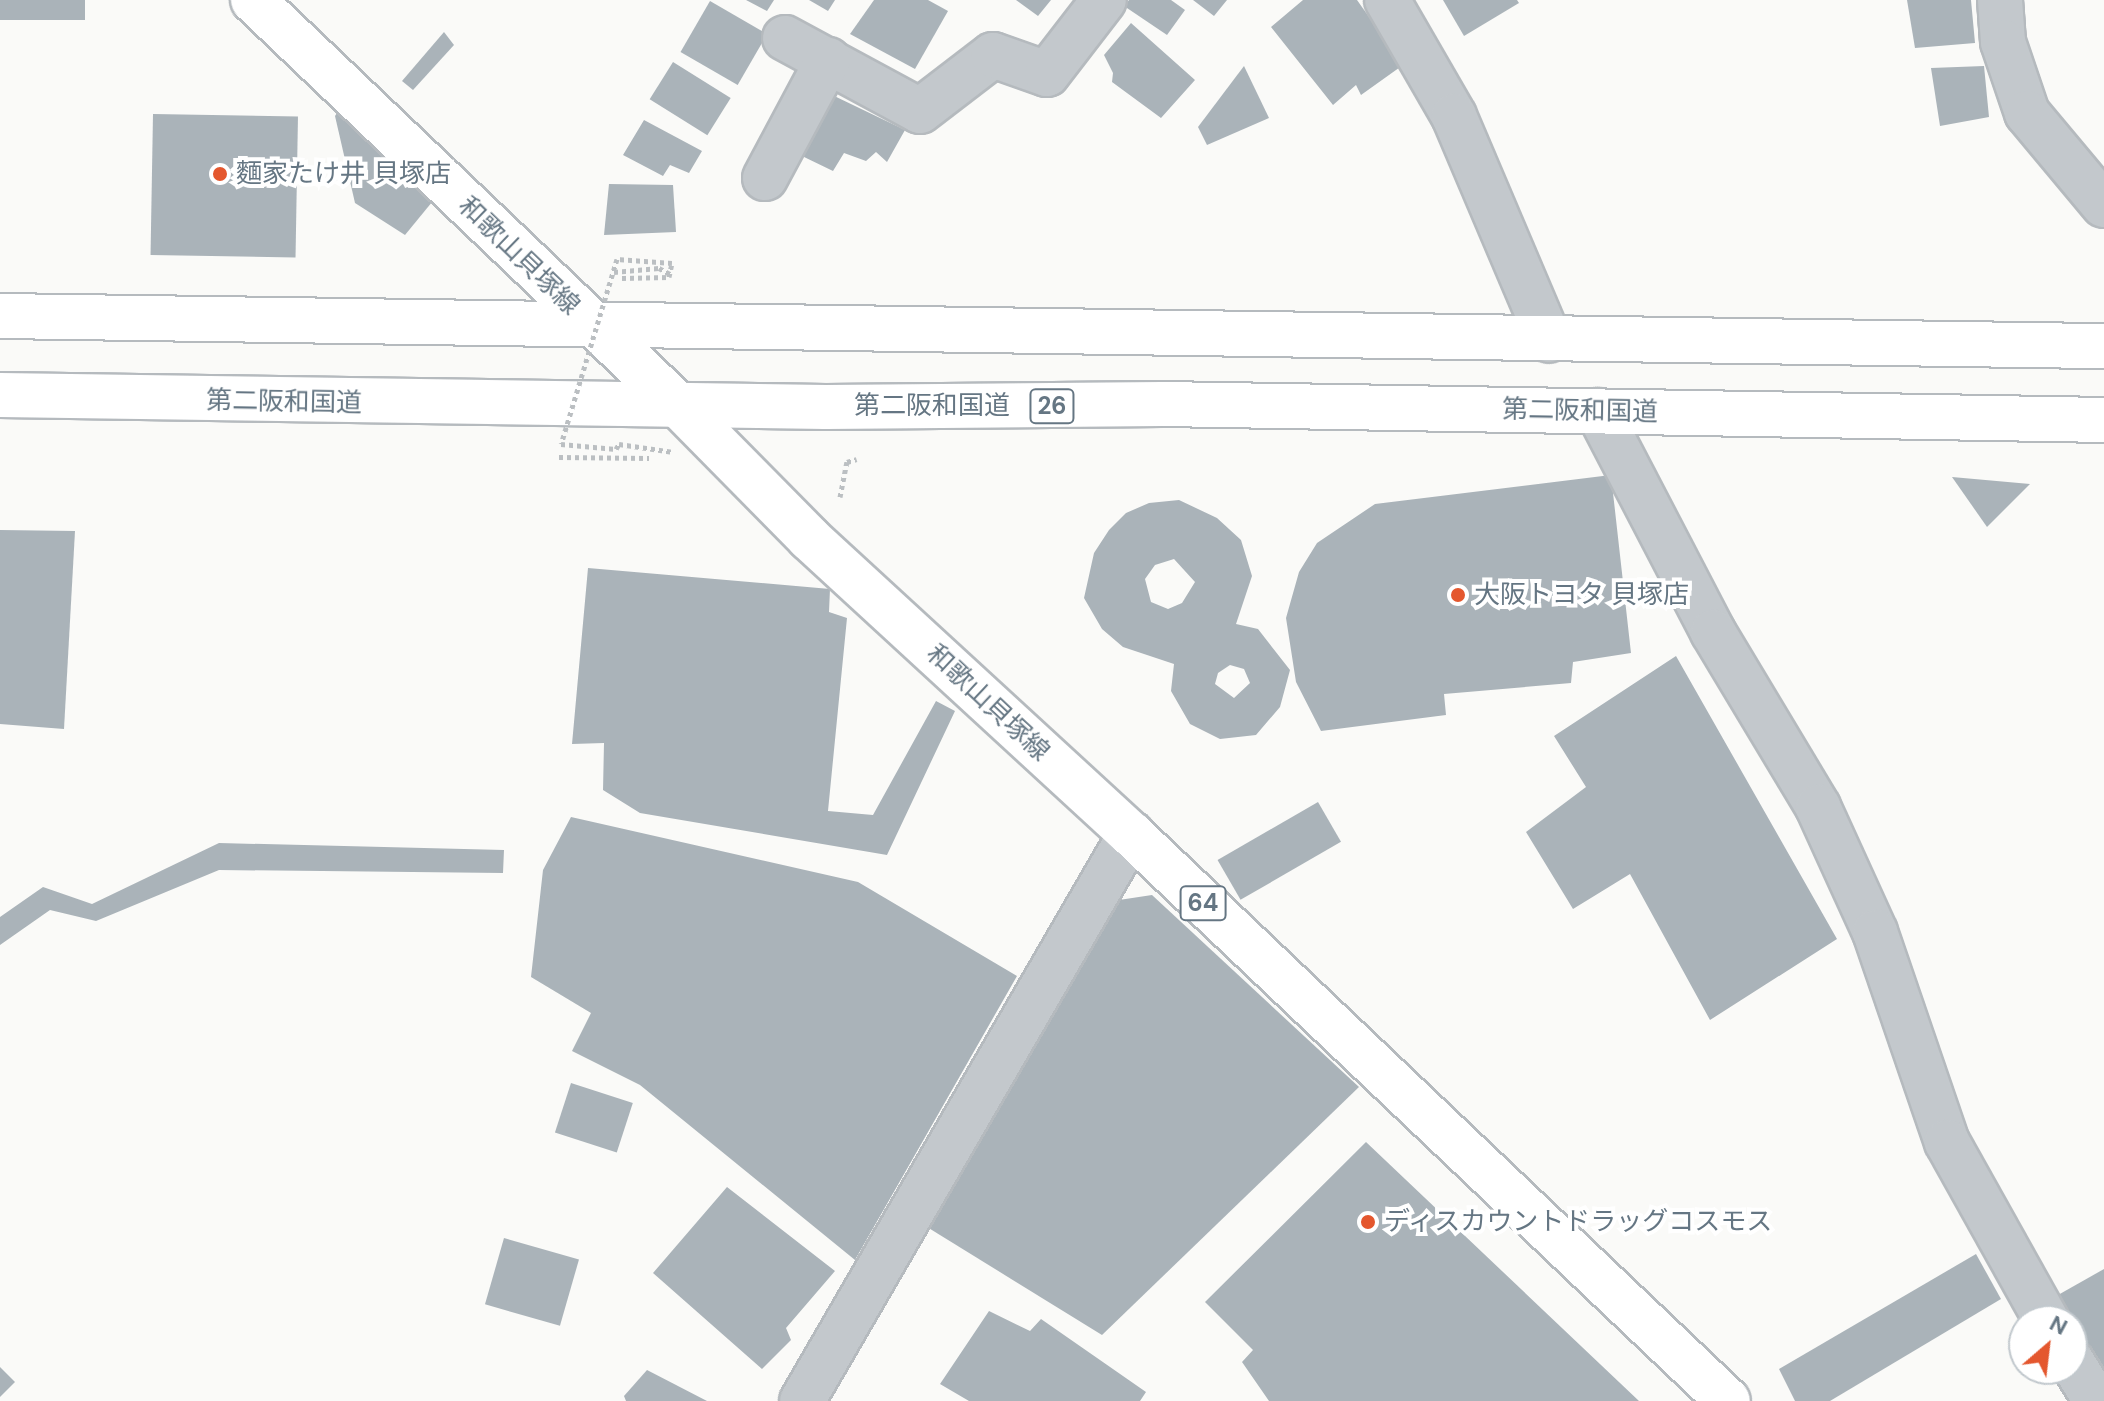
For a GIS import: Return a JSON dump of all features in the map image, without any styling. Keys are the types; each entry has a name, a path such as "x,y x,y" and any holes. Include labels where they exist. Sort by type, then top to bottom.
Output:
{"main road":[{"name":"和歌山貝塚線","path":"262,6 678,405 809,538 1131,834 1728,1401"},
{"path":"0,316 2104,346"},
{"name":"第二阪和国道","path":"0,395 678,405 1162,404 2104,420"}],"street":[{"path":"785,38 920,111 993,55 1047,74 1104,0"},
{"path":"1387,0 1454,116 1549,340"},
{"path":"2000,0 2003,42 2027,113 2104,205"},
{"path":"765,178 828,60"},
{"path":"1598,411 1713,632 1818,807 1875,932 1947,1142 2038,1305"},
{"path":"802,1401 1131,834"}],"path":[{"path":"622,278 669,277 672,263 617,259 561,444 616,449 619,444 673,452"}],"building":[{"path":"0,0 85,0 85,20 0,20"},
{"path":"746,0 774,0 767,11"},
{"path":"809,0 835,0 828,11"},
{"path":"874,0 928,0 948,11 915,69 850,34"},
{"path":"1016,0 1051,0 1038,16"},
{"path":"1129,0 1171,0 1185,10 1167,35 1124,6"},
{"path":"1193,0 1227,0 1214,16"},
{"path":"1303,0 1357,0 1403,65 1361,95 1356,85 1333,105 1271,27"},
{"path":"1443,0 1517,0 1519,3 1464,36"},
{"path":"1907,0 1971,0 1975,43 1915,48"},
{"path":"710,1 767,34 738,85 680,52"},
{"path":"1131,23 1195,80 1161,118 1112,82 1113,73 1104,55"},
{"path":"444,32 454,45 413,90 402,81"},
{"path":"673,62 731,98 707,135 650,99"},
{"path":"1244,66 1269,118 1207,145 1198,127"},
{"path":"1984,66 1989,117 1940,126 1931,68"},
{"path":"828,93 905,130 887,162 876,152 866,161 844,153 833,171 802,156"},
{"path":"343,104 437,196 405,235 355,203 335,116"},
{"path":"153,114 298,117 296,258 151,255"},
{"path":"644,120 702,151 689,173 670,165 663,176 623,155"},
{"path":"609,184 673,185 676,232 604,235"},
{"name":"大阪トヨタ 貝塚店","path":"1611,475 1631,653 1573,662 1571,683 1444,694 1446,715 1321,731 1296,682 1286,618 1299,572 1317,543 1375,504"},
{"path":"1952,477 2030,484 1987,527"},
{"path":"1179,500 1217,518 1241,540 1252,576 1236,624 1258,629 1290,670 1280,707 1256,735 1220,739 1190,724 1171,691 1174,664 1123,647 1102,629 1084,598 1094,553 1109,530 1126,513 1149,503","holes":["1174,559 1195,582 1182,603 1168,609 1151,602 1145,579 1155,565","1230,665 1244,669 1250,683 1234,698 1215,684 1218,673"]},
{"path":"0,530 75,531 64,729 0,724"},
{"path":"588,568 830,589 829,612 847,618 828,811 873,815 936,701 955,711 887,855 640,813 603,790 604,743 572,744"},
{"path":"1676,656 1837,939 1710,1020 1630,874 1573,909 1526,832 1586,787 1554,736"},
{"path":"1318,802 1341,842 1241,900 1218,860"},
{"path":"571,817 858,882 1017,976 855,1260 640,1085 572,1051 591,1013 531,977 543,870"},
{"path":"219,843 504,850 503,873 219,870 96,921 50,910 0,945 0,917 43,887 92,904"},
{"path":"1152,895 1359,1087 1102,1335 927,1227 1119,900"},
{"path":"571,1083 633,1103 617,1153 555,1132"},
{"name":"ディスカウントドラッグコスモス","path":"1366,1142 1639,1401 1269,1401 1242,1362 1253,1350 1205,1302"},
{"path":"727,1187 835,1271 786,1328 791,1340 762,1369 653,1273"},
{"path":"504,1238 579,1259 560,1326 485,1304"},
{"path":"1976,1254 2001,1299 1830,1401 1795,1401 1779,1369"},
{"path":"2104,1269 2104,1373 2088,1346 2088,1305 2064,1305 2058,1295"},
{"path":"989,1311 1030,1331 1041,1319 1146,1392 1140,1401 969,1401 940,1384"},
{"path":"0,1367 15,1382 0,1397"},
{"path":"647,1370 707,1401 626,1401 624,1396"}],"place":[{"name":"麵家たけ井 貝塚店","path":"220,174"},
{"name":"大阪トヨタ 貝塚店","path":"1458,595"},
{"name":"ディスカウントドラッグコスモス","path":"1368,1222"}]}
